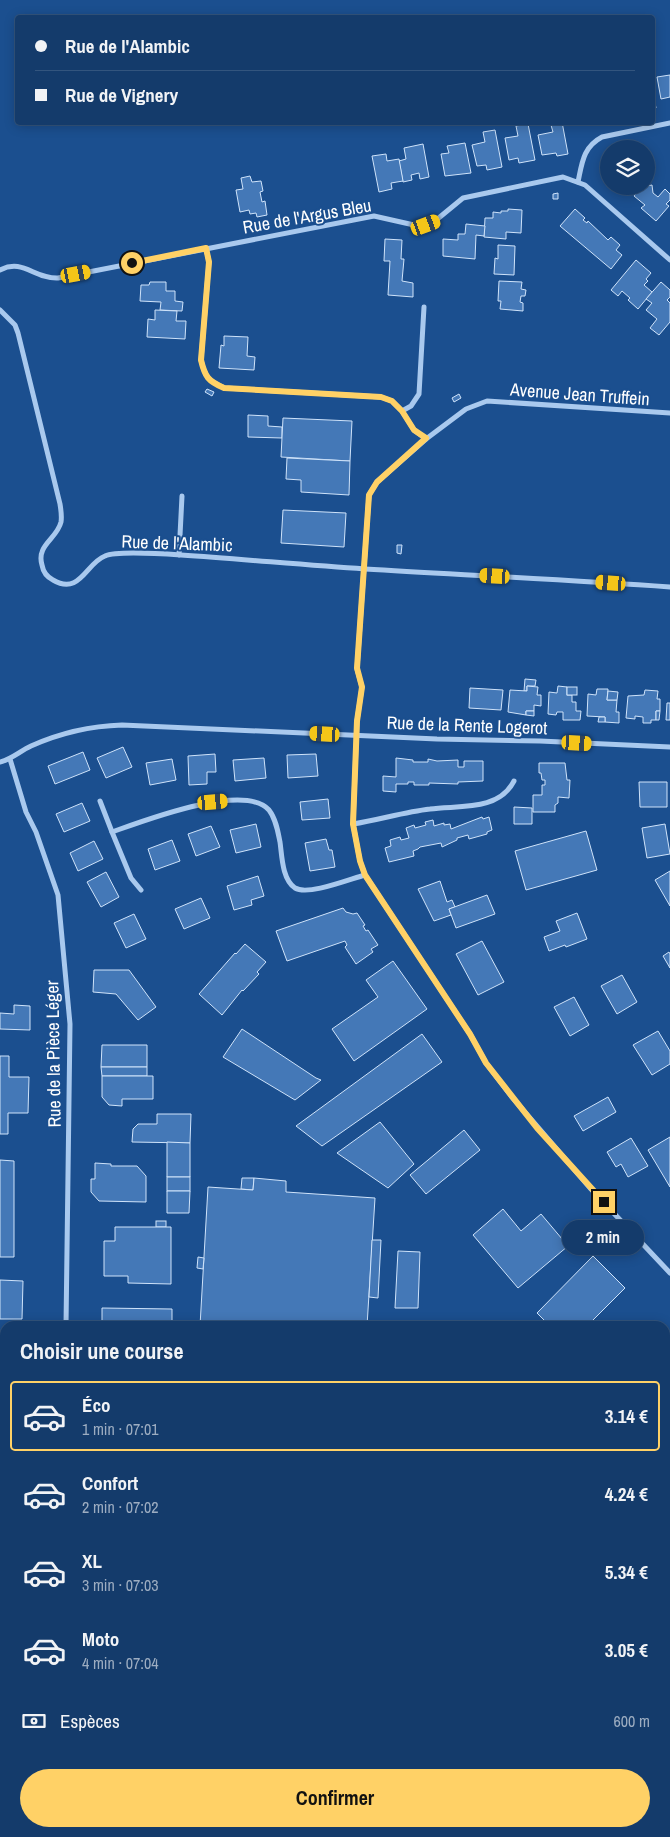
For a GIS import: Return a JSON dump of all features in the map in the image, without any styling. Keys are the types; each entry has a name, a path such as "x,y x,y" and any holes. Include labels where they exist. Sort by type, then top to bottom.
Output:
{"street":[{"path":"578,182 583,160 590,145 594,142 602,137 670,123"},
{"name":"Rue de l'Argus Bleu","path":"206,248 374,216 414,225 426,225 435,221 462,198 563,177 585,185 670,260"},
{"path":"0,270 18,265 40,276 58,278 206,248 209,262 201,360 205,375 213,384 224,388 359,394 381,397 392,401 402,411 414,430 426,438 377,482 369,495 357,668 362,687 356,736 353,824 360,861 365,875 470,1034 486,1063 511,1096 579,1175 670,1274"},
{"path":"402,411 411,406 419,394 424,307"},
{"name":"Rue de l'Alambic","path":"0,310 15,325 18,333 60,504 60,523 43,547 41,555 44,571 52,579 60,583 69,584 83,578 94,563 107,555 179,555 670,587"},
{"name":"Avenue Jean Truffein","path":"426,438 466,409 488,401 670,413"},
{"path":"179,555 182,496"},
{"name":"Rue de la Rente Logerot","path":"10,759 27,748 58,735 102,726 122,725 356,736 531,740 670,747"},
{"path":"0,762 10,759"},
{"name":"Rue de la Pièce Léger","path":"10,759 26,812 36,832 58,895 70,1024 66,1321"},
{"path":"353,824 430,809 461,807 490,802 510,789 514,781"},
{"path":"100,801 132,878 141,890"},
{"path":"112,832 178,809 213,802 248,801 260,804 269,810 274,818 278,830 285,874 290,883 296,888 308,891 365,875"}],"building":[{"path":"670,75 670,97 661,99 657,77"},
{"path":"528,125 535,160 519,163 518,158 509,160 505,138 518,136 516,126"},
{"path":"551,125 563,125 568,154 557,156 556,153 542,155 538,135 553,132"},
{"path":"495,130 502,167 487,170 486,165 477,166 472,145 485,142 483,132"},
{"path":"465,143 471,173 445,176 441,154 449,153 447,146"},
{"path":"423,144 429,177 420,179 419,173 411,175 412,180 403,182 399,161 406,159 404,148"},
{"path":"386,154 387,161 399,159 403,181 391,183 392,189 379,192 372,156"},
{"path":"250,176 252,182 261,181 263,191 260,192 262,202 265,201 267,215 257,217 256,213 250,214 249,210 240,212 236,190 243,189 241,178"},
{"path":"665,189 670,194 670,200 666,204 669,206 656,221 641,208 645,205 634,196 655,195 658,197"},
{"path":"558,193 558,199 553,199 553,194"},
{"path":"508,209 522,210 521,233 506,232 506,239 484,237 485,218 493,218 493,212 501,213 501,211 508,211"},
{"path":"575,209 585,218 583,220 587,223 588,221 608,240 611,237 620,245 616,250 622,255 611,269 560,226"},
{"path":"466,224 485,226 484,236 476,235 475,259 443,256 443,239 458,240 458,234 465,234"},
{"path":"385,239 402,240 401,259 404,259 402,281 413,283 413,297 388,295 390,261 384,261"},
{"path":"498,245 515,246 514,275 494,274 495,258 498,259"},
{"path":"636,260 651,273 644,285 652,292 638,309 622,291 618,296 611,290"},
{"path":"499,281 522,282 521,289 526,290 525,296 521,296 520,302 523,303 523,311 500,309 501,301 498,301"},
{"path":"150,282 166,282 166,291 175,291 175,301 183,302 182,311 160,310 161,302 140,301 141,285 149,285"},
{"path":"661,282 670,290 670,297 667,300 670,303 670,322 659,335 650,328 657,319 646,310 652,303 646,299"},
{"path":"155,310 177,311 176,321 186,321 185,339 147,337 148,319 155,320"},
{"path":"224,336 248,337 247,356 255,357 254,370 219,368 221,345 224,346"},
{"path":"207,389 214,392 212,396 205,392"},
{"path":"459,394 461,398 454,402 452,398"},
{"path":"248,415 268,416 268,426 282,427 282,438 248,437"},
{"path":"283,418 352,421 350,461 281,457"},
{"path":"287,458 350,461 349,495 301,492 301,480 286,479"},
{"path":"283,510 346,513 344,547 281,543"},
{"path":"397,545 402,545 401,554 397,553"},
{"path":"525,679 536,680 535,686 527,686 527,691 524,691"},
{"path":"527,686 538,687 537,695 541,695 541,706 534,705 534,711 526,711 526,715 508,712 510,690 527,691"},
{"path":"558,686 567,687 567,695 572,695 572,702 576,702 576,711 581,711 580,720 563,720 563,712 557,712 556,715 548,714 549,692 557,693"},
{"path":"567,687 577,687 577,695 567,695"},
{"path":"470,688 503,690 501,710 469,708"},
{"path":"597,689 608,689 607,700 617,700 616,712 619,712 619,723 605,722 605,717 587,716 588,694 596,695"},
{"path":"645,690 658,691 657,699 660,699 660,711 656,711 656,720 651,720 651,723 643,723 643,717 635,716 635,719 626,718 628,696 644,695"},
{"path":"608,691 618,692 617,700 607,700"},
{"path":"667,703 670,703 670,720 666,720"},
{"path":"526,711 534,711 534,716 526,715"},
{"path":"656,711 660,711 659,720 656,720"},
{"path":"599,717 605,717 605,722 598,722"},
{"path":"123,747 132,767 106,778 97,758"},
{"path":"83,752 90,770 55,784 48,766"},
{"path":"215,754 216,772 207,772 207,784 189,785 188,756"},
{"path":"316,754 318,776 288,778 287,755"},
{"path":"264,758 266,778 235,781 233,760"},
{"path":"396,758 413,760 413,762 428,762 428,759 437,761 458,760 458,767 464,767 464,761 483,761 483,781 458,782 458,784 429,783 429,785 414,785 414,782 408,782 408,784 396,784 396,792 383,791 383,776 396,777"},
{"path":"172,759 176,780 150,785 146,763"},
{"path":"539,763 565,763 567,780 570,780 569,798 558,797 555,812 533,812 533,795 542,795 542,785 545,785 545,780 542,780 541,773 539,773"},
{"path":"639,782 667,782 667,807 640,807"},
{"path":"328,799 330,818 302,820 300,802"},
{"path":"82,803 90,821 64,832 56,814"},
{"path":"514,807 532,808 532,824 514,824"},
{"path":"482,817 483,819 489,817 492,830 487,832 487,834 469,839 468,835 457,838 457,840 442,847 441,843 420,847 413,851 414,856 389,862 385,848 391,846 390,840 400,837 401,840 409,838 406,828 414,825 415,828 426,825 425,822 433,820 434,826 444,823 444,825 450,824 451,829"},
{"path":"256,824 261,847 236,853 230,830"},
{"path":"665,824 670,854 647,858 642,828"},
{"path":"211,826 220,847 196,856 188,834"},
{"path":"586,831 597,870 526,890 515,851"},
{"path":"326,839 329,850 332,850 335,867 310,871 305,843"},
{"path":"172,840 180,861 155,870 148,849"},
{"path":"94,841 103,859 78,871 70,853"},
{"path":"670,871 670,906 655,880"},
{"path":"106,872 119,897 101,907 87,882"},
{"path":"258,876 264,896 251,900 252,905 234,910 227,886"},
{"path":"440,881 447,902 452,900 455,907 449,909 451,915 434,921 418,889"},
{"path":"487,895 495,914 456,928 449,909"},
{"path":"201,898 210,918 184,929 175,909"},
{"path":"343,908 346,912 357,913 365,925 363,926 366,931 368,930 378,945 371,949 373,952 356,964 345,947 347,945 345,941 287,961 276,931"},
{"path":"577,913 587,939 549,951 544,937 560,931 556,921"},
{"path":"134,914 146,939 126,948 114,923"},
{"path":"482,941 504,982 478,995 456,954"},
{"path":"245,944 266,962 257,972 259,974 242,990 222,1015 199,994"},
{"path":"669,952 670,954 670,968 663,956"},
{"path":"393,961 427,1009 354,1061 332,1029 378,997 366,980"},
{"path":"94,970 129,970 156,1007 138,1020 116,994 93,992"},
{"path":"622,975 637,1002 617,1014 601,986"},
{"path":"574,997 589,1025 570,1036 554,1007"},
{"path":"14,1005 30,1006 30,1030 0,1029 0,1013 14,1014"},
{"path":"242,1029 321,1080 295,1100 223,1057"},
{"path":"658,1031 670,1051 670,1064 652,1075 633,1045"},
{"path":"422,1034 442,1062 322,1146 296,1126"},
{"path":"102,1045 147,1045 147,1067 101,1067"},
{"path":"0,1056 9,1056 9,1077 29,1077 28,1113 8,1113 8,1134 0,1134"},
{"path":"101,1067 147,1067 147,1076 102,1076"},
{"path":"102,1076 153,1076 153,1099 122,1099 122,1106 109,1105 102,1097"},
{"path":"608,1097 616,1112 583,1131 574,1116"},
{"path":"157,1114 191,1114 190,1143 132,1142 133,1129 138,1124 157,1124"},
{"path":"380,1122 414,1164 388,1188 337,1153"},
{"path":"464,1130 480,1150 426,1194 410,1175"},
{"path":"670,1137 670,1187 648,1150"},
{"path":"631,1138 648,1166 628,1177 621,1164 616,1167 607,1152"},
{"path":"167,1142 190,1143 190,1177 167,1177"},
{"path":"0,1160 14,1161 14,1257 0,1257"},
{"path":"95,1163 111,1164 111,1166 137,1166 146,1176 146,1202 99,1201 91,1192 91,1179 95,1179"},
{"path":"167,1177 190,1177 190,1191 167,1191"},
{"path":"242,1178 254,1178 253,1190 241,1189"},
{"path":"254,1178 286,1181 286,1192 375,1198 367,1321 200,1321 208,1187 253,1190"},
{"path":"167,1191 190,1191 189,1213 167,1213"},
{"path":"503,1209 521,1231 541,1214 568,1246 518,1288 473,1235"},
{"path":"156,1221 166,1221 166,1227 156,1227"},
{"path":"115,1227 171,1227 171,1284 128,1283 128,1276 104,1276 104,1241 115,1241"},
{"path":"372,1240 381,1240 378,1298 369,1297"},
{"path":"398,1251 420,1252 418,1308 395,1308"},
{"path":"593,1256 625,1288 592,1321 545,1321 537,1313"},
{"path":"198,1257 204,1258 203,1269 197,1268"},
{"path":"0,1280 23,1281 22,1319 0,1319"},
{"path":"102,1308 172,1309 172,1321 102,1321"}],"route":[{"path":"132,263 206,248 209,262 201,360 205,375 213,384 224,388 359,394 381,397 392,401 408,418 414,430 426,438 377,482 369,495 357,668 362,687 357,721 353,794 353,824 360,861 365,875 381,901 470,1034 486,1063 537,1128 604,1202"}]}
